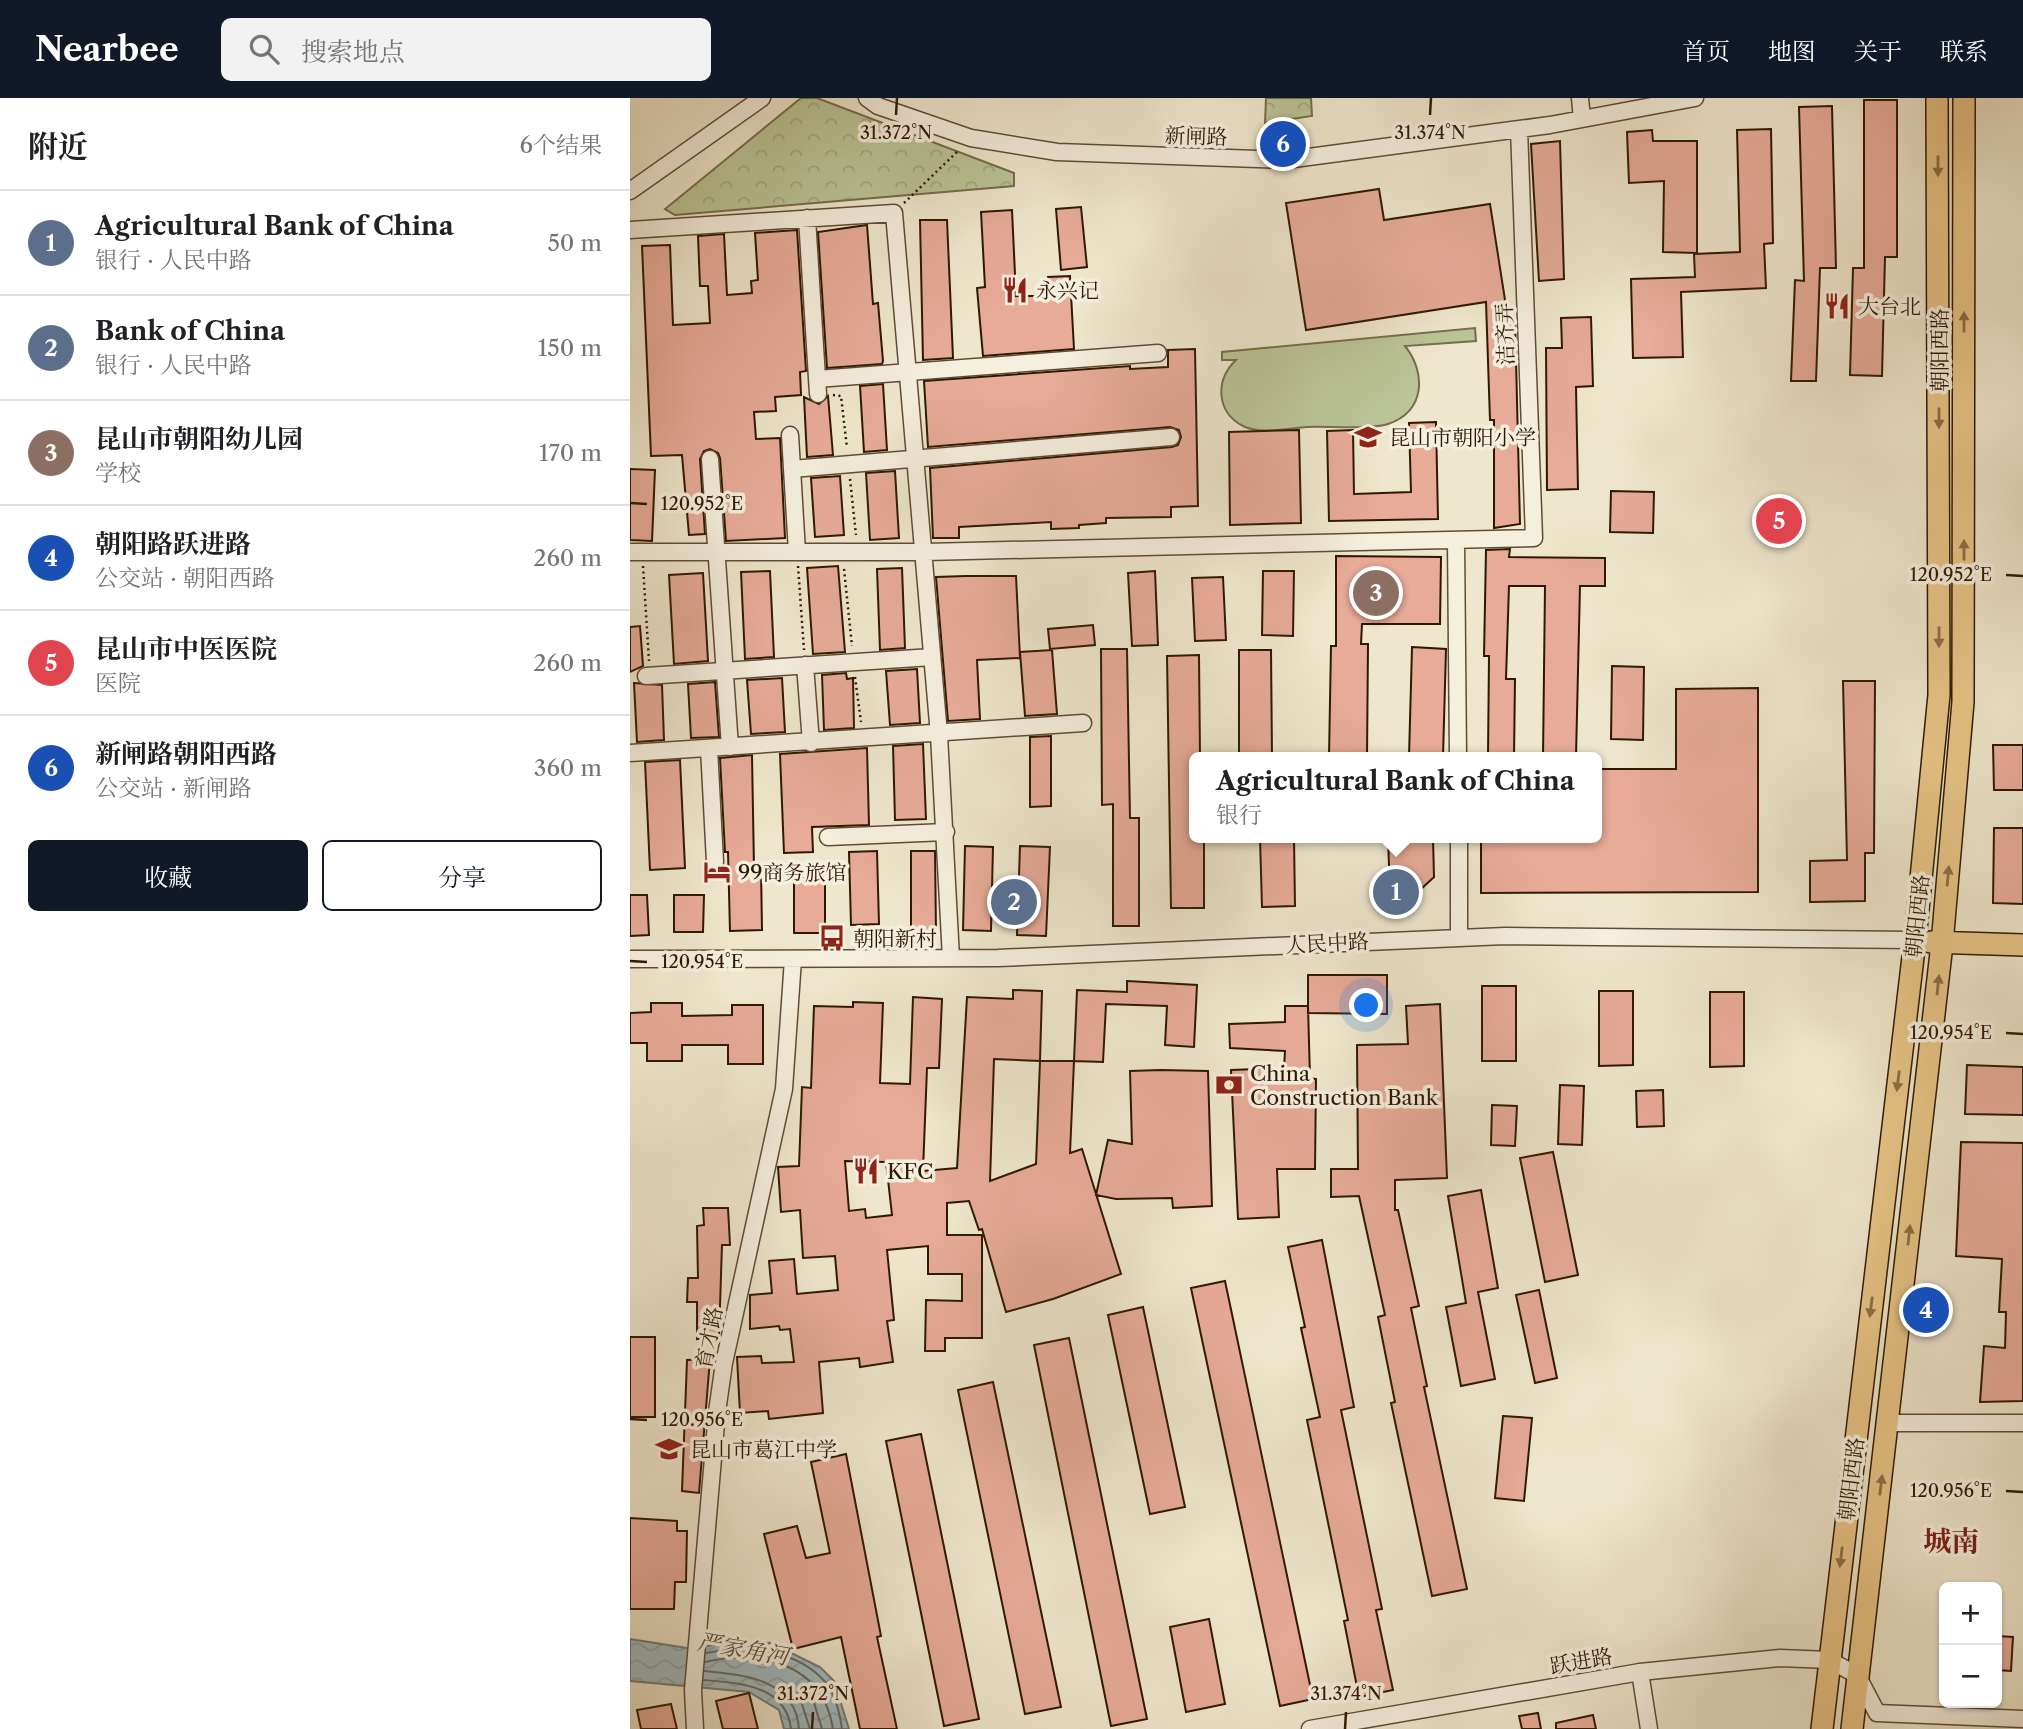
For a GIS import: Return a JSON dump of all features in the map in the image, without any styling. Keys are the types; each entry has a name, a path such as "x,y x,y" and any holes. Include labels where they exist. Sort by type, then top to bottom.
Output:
{"main road":[{"name":"朝阳西路","path":"1822,1729 1915,940 1939,695 1937,98"},
{"name":"朝阳西路","path":"1852,1729 1942,944 1963,702 1964,98"},
{"name":"人民中路","path":"1915,940 1942,944 2023,945"}],"street":[{"path":"630,191 762,98"},
{"name":"新闸路","path":"867,98 878,106 971,138 1057,152 1286,160 1519,129 1695,98"},
{"path":"1580,98 1582,119"},
{"name":"洁齐弄","path":"1457,541 1534,538 1519,129"},
{"path":"630,230 894,213 925,552 946,832 951,958"},
{"path":"807,219 818,386 909,374 1158,353"},
{"path":"790,435 797,552"},
{"path":"792,469 1171,437"},
{"path":"710,459 730,747"},
{"path":"636,552 925,552 1457,541 1458,752"},
{"path":"648,676 932,657"},
{"path":"805,665 811,743"},
{"path":"630,753 939,735 1083,723"},
{"path":"709,748 715,862"},
{"path":"828,837 946,832"},
{"path":"1459,843 1460,937"},
{"name":"人民中路","path":"630,960 951,958 1460,937 1915,940"},
{"name":"育才路","path":"695,1729 693,1690 724,1363 784,1089 793,959"},
{"path":"1888,1423 2023,1423"},
{"name":"跃进路","path":"1310,1729 1640,1672 1780,1658 1829,1660 1857,1675"},
{"path":"1640,1672 1648,1729"},
{"path":"1857,1675 1877,1713 2023,1719"}],"path":[{"path":"894,213 971,138"},
{"path":"636,552 648,676"},
{"path":"797,552 805,665"}],"green space":[{"path":"801,98 817,98 1014,173 1014,186 675,215 665,209"},
{"path":"1266,98 1311,98 1312,116 1265,123"},
{"path":"1475,328 1476,341 1405,346 1417,367 1419,390 1410,410 1388,424 1370,427 1258,430 1250,429 1234,420 1223,404 1221,395 1224,377 1236,360 1222,360 1222,352"}],"water":[{"name":"严家角河","path":"630,1639 693,1649 732,1641 771,1643 820,1667 834,1681 849,1729 784,1729 779,1710 749,1692 630,1681"}],"building":[{"path":"1864,100 1897,100 1897,257 1885,257 1882,376 1850,375 1853,268 1864,268"},
{"path":"1832,106 1836,268 1820,268 1816,381 1791,381 1795,280 1804,281 1799,107"},
{"path":"1771,129 1773,243 1764,244 1766,288 1681,292 1683,357 1633,358 1631,279 1695,277 1694,254 1740,252 1737,130"},
{"path":"1652,130 1653,141 1697,141 1697,253 1663,252 1664,181 1629,183 1627,132"},
{"path":"1560,141 1564,279 1539,281 1531,144"},
{"path":"1379,189 1384,220 1490,204 1508,319 1515,319 1520,524 1494,528 1494,420 1490,420 1486,302 1306,330 1286,203"},
{"path":"1081,207 1087,267 1061,270 1056,209"},
{"path":"1012,210 1016,296 1049,296 1048,277 1070,276 1074,349 983,356 977,288 985,287 981,212"},
{"path":"920,220 947,220 953,358 923,360"},
{"path":"867,225 873,304 878,303 883,361 882,364 827,368 818,232"},
{"path":"797,230 806,371 800,372 801,395 775,397 776,411 754,412 756,439 780,438 785,538 726,541 720,458 718,453 710,449 704,451 700,459 705,534 689,535 682,455 651,456 642,246 670,245 673,325 710,323 708,286 700,286 698,236 724,234 727,295 752,293 751,281 758,280 755,233"},
{"path":"1591,317 1593,386 1576,387 1578,489 1547,490 1546,348 1562,348 1561,318"},
{"path":"1195,349 1198,506 1171,507 1171,517 1106,518 1106,523 1079,525 1079,528 1051,529 1051,522 959,527 959,538 933,538 930,468 1172,447 1178,445 1181,437 1179,430 1170,427 928,447 924,381 1130,366 1130,369 1168,367 1168,350"},
{"path":"883,384 887,450 864,452 860,386"},
{"path":"828,396 833,455 807,457 804,397 819,404"},
{"path":"1436,422 1438,519 1329,521 1327,431 1353,430 1354,494 1411,492 1409,423"},
{"path":"1299,430 1301,523 1230,525 1229,432"},
{"path":"630,469 655,470 652,541 630,540"},
{"path":"895,471 899,538 870,540 866,473"},
{"path":"840,476 844,535 815,537 811,478"},
{"path":"1611,491 1654,492 1653,533 1610,532"},
{"path":"1510,549 1509,557 1605,558 1605,586 1580,586 1576,752 1543,752 1545,586 1509,586 1506,679 1515,679 1514,752 1488,752 1489,656 1484,656 1486,550"},
{"path":"1336,556 1441,557 1440,624 1362,624 1361,644 1368,644 1367,752 1329,752 1331,646 1336,646"},
{"path":"838,566 845,652 813,654 807,568"},
{"path":"902,568 905,648 880,650 877,569"},
{"path":"770,571 774,657 745,659 741,572"},
{"path":"1155,571 1158,645 1132,646 1128,573"},
{"path":"1263,571 1294,571 1293,636 1262,635"},
{"path":"703,573 708,661 674,664 669,575"},
{"path":"1016,576 1020,658 977,660 980,719 948,721 936,577"},
{"path":"1223,577 1226,640 1195,641 1192,578"},
{"path":"1093,625 1095,645 1050,649 1048,629"},
{"path":"640,626 643,666 630,672 630,627"},
{"path":"1412,647 1446,649 1443,752 1409,752"},
{"path":"1101,649 1127,649 1130,818 1139,818 1139,926 1113,926 1113,804 1102,805"},
{"path":"1052,650 1057,714 1025,716 1020,652"},
{"path":"1239,650 1271,650 1272,752 1239,752"},
{"path":"1199,655 1200,752 1189,752 1189,843 1204,843 1204,908 1171,908 1167,656"},
{"path":"1612,666 1644,667 1643,740 1611,739"},
{"path":"917,669 920,723 890,725 886,671"},
{"path":"846,673 847,679 853,678 854,728 824,730 822,675"},
{"path":"782,678 785,732 751,734 747,680"},
{"path":"1843,681 1875,681 1874,853 1865,853 1865,901 1810,902 1810,861 1847,860"},
{"path":"715,682 719,737 691,738 688,684"},
{"path":"634,683 662,685 664,740 637,742"},
{"path":"1758,688 1758,892 1481,893 1481,843 1602,843 1602,769 1676,769 1676,689"},
{"path":"1051,736 1051,806 1030,807 1030,737"},
{"path":"923,744 926,819 895,820 893,746"},
{"path":"1993,745 2023,745 2023,790 1994,790"},
{"path":"867,748 869,825 812,827 813,852 784,853 780,754"},
{"path":"752,755 754,868 761,868 762,930 730,931 728,852 725,852 720,758"},
{"path":"680,760 685,868 650,870 645,762"},
{"path":"1994,828 2023,828 2023,904 1993,903"},
{"path":"1260,843 1294,843 1295,906 1262,907"},
{"path":"1388,843 1433,843 1434,877 1420,890 1390,891"},
{"path":"965,846 993,847 991,931 963,930"},
{"path":"1020,846 1050,847 1046,936 1017,935"},
{"path":"877,851 879,924 851,925 849,852"},
{"path":"911,851 935,851 936,933 911,933"},
{"path":"794,878 825,878 825,933 794,933"},
{"path":"630,895 647,895 649,935 630,936"},
{"path":"674,895 704,895 703,932 674,932"},
{"path":"1308,975 1387,975 1387,1014 1308,1013"},
{"path":"1127,981 1197,985 1194,1047 1165,1045 1167,1006 1106,1004 1103,1062 1074,1061 1077,990 1127,992"},
{"path":"1482,986 1516,986 1516,1061 1482,1061"},
{"path":"1013,990 1042,991 1040,1061 1074,1061 1070,1153 1082,1149 1121,1274 1053,1299 1006,1312 982,1229 979,1230 969,1201 947,1203 947,1235 982,1235 982,1338 945,1338 945,1351 925,1351 926,1300 962,1301 962,1274 928,1274 928,1246 887,1250 894,1320 887,1321 893,1362 860,1367 859,1358 819,1362 823,1413 769,1419 768,1411 740,1413 737,1357 761,1356 762,1363 794,1362 790,1329 780,1330 779,1326 750,1329 750,1295 772,1293 769,1261 794,1259 797,1294 838,1290 835,1256 803,1258 800,1210 781,1212 778,1167 799,1166 802,1087 811,1088 814,1006 853,1007 853,1002 883,1003 880,1083 910,1084 913,997 942,999 939,1068 927,1068 923,1171 957,1168 967,997 1013,999","holes":["994,1059 1040,1061 1036,1164 990,1181","845,1161 886,1162 892,1215 866,1218 865,1209 849,1211"]},
{"path":"1599,991 1633,991 1633,1065 1599,1066"},
{"path":"1710,992 1744,992 1744,1066 1710,1067"},
{"path":"651,1003 682,1003 682,1016 732,1015 732,1005 763,1005 763,1064 728,1064 728,1045 682,1045 682,1061 647,1061 647,1043 630,1043 630,1013 651,1012"},
{"path":"1440,1004 1447,1178 1395,1180 1395,1210 1398,1210 1419,1306 1411,1308 1427,1386 1424,1387 1467,1589 1432,1596 1391,1403 1395,1402 1378,1317 1385,1315 1359,1196 1331,1197 1331,1169 1358,1169 1357,1045 1408,1044 1406,1006"},
{"path":"1285,1006 1308,1006 1310,1078 1316,1079 1315,1169 1277,1169 1279,1217 1238,1219 1231,1070 1284,1068 1285,1051 1230,1048 1229,1024 1285,1022"},
{"path":"1967,1065 2023,1067 2023,1115 1965,1114"},
{"path":"1130,1071 1208,1071 1212,1206 1173,1208 1172,1198 1116,1199 1096,1195 1108,1140 1132,1144"},
{"path":"1560,1085 1584,1086 1582,1145 1558,1144"},
{"path":"1663,1090 1664,1126 1637,1127 1636,1091"},
{"path":"1492,1105 1517,1106 1515,1146 1491,1145"},
{"path":"1961,1142 2023,1143 2023,1401 1980,1402 1984,1346 2005,1348 2006,1312 1999,1312 2002,1259 1956,1256"},
{"path":"1553,1152 1578,1275 1545,1282 1520,1158"},
{"path":"1481,1190 1498,1288 1478,1292 1495,1379 1461,1386 1446,1307 1466,1303 1448,1196"},
{"path":"703,1208 728,1208 730,1245 722,1245 719,1336 697,1339 697,1302 687,1302 688,1278 698,1278 697,1226 704,1225"},
{"path":"1322,1240 1354,1407 1341,1410 1382,1609 1376,1610 1393,1690 1359,1697 1344,1621 1348,1620 1307,1420 1320,1417 1301,1328 1305,1327 1288,1247"},
{"path":"1225,1281 1313,1699 1280,1706 1191,1288"},
{"path":"1539,1290 1557,1378 1535,1383 1516,1295"},
{"path":"1143,1307 1185,1507 1150,1514 1108,1315"},
{"path":"630,1337 655,1337 655,1417 630,1417"},
{"path":"1069,1338 1147,1719 1111,1726 1034,1345"},
{"path":"710,1359 699,1493 682,1491 687,1360"},
{"path":"993,1382 1061,1707 1025,1714 958,1390"},
{"path":"1503,1416 1532,1418 1524,1501 1495,1498"},
{"path":"921,1434 979,1719 944,1726 886,1441"},
{"path":"846,1454 881,1636 877,1637 897,1729 860,1729 841,1637 793,1649 764,1534 797,1526 806,1558 830,1553 811,1462"},
{"path":"630,1518 677,1521 677,1531 687,1531 686,1582 675,1582 674,1609 630,1609"},
{"path":"1209,1619 1225,1704 1186,1712 1170,1627"},
{"path":"2002,1636 2013,1637 2011,1671 2002,1670"},
{"path":"749,1693 758,1729 723,1729 716,1701"},
{"path":"671,1704 677,1729 641,1729 637,1710"},
{"path":"1538,1713 1541,1729 1522,1729 1519,1716"},
{"path":"1593,1715 1596,1729 1556,1729 1556,1723"}],"place":[{"name":"新闸路朝阳西路","path":"1283,144"},
{"name":"永兴记","path":"1015,290"},
{"name":"大台北","path":"1837,306"},
{"name":"昆山市朝阳小学","path":"1368,437"},
{"name":"昆山市中医医院","path":"1779,521"},
{"name":"昆山市朝阳幼儿园","path":"1376,593"},
{"name":"99商务旅馆","path":"717,872"},
{"name":"Agricultural Bank of China","path":"1396,892"},
{"name":"Bank of China","path":"1014,902"},
{"name":"朝阳新村","path":"832,938"},
{"name":"China Construction Bank","path":"1229,1085"},
{"name":"KFC","path":"866,1171"},
{"name":"朝阳路跃进路","path":"1926,1310"},
{"name":"昆山市葛江中学","path":"669,1449"}],"district":[{"name":"城南","path":"1951,1541"}]}
